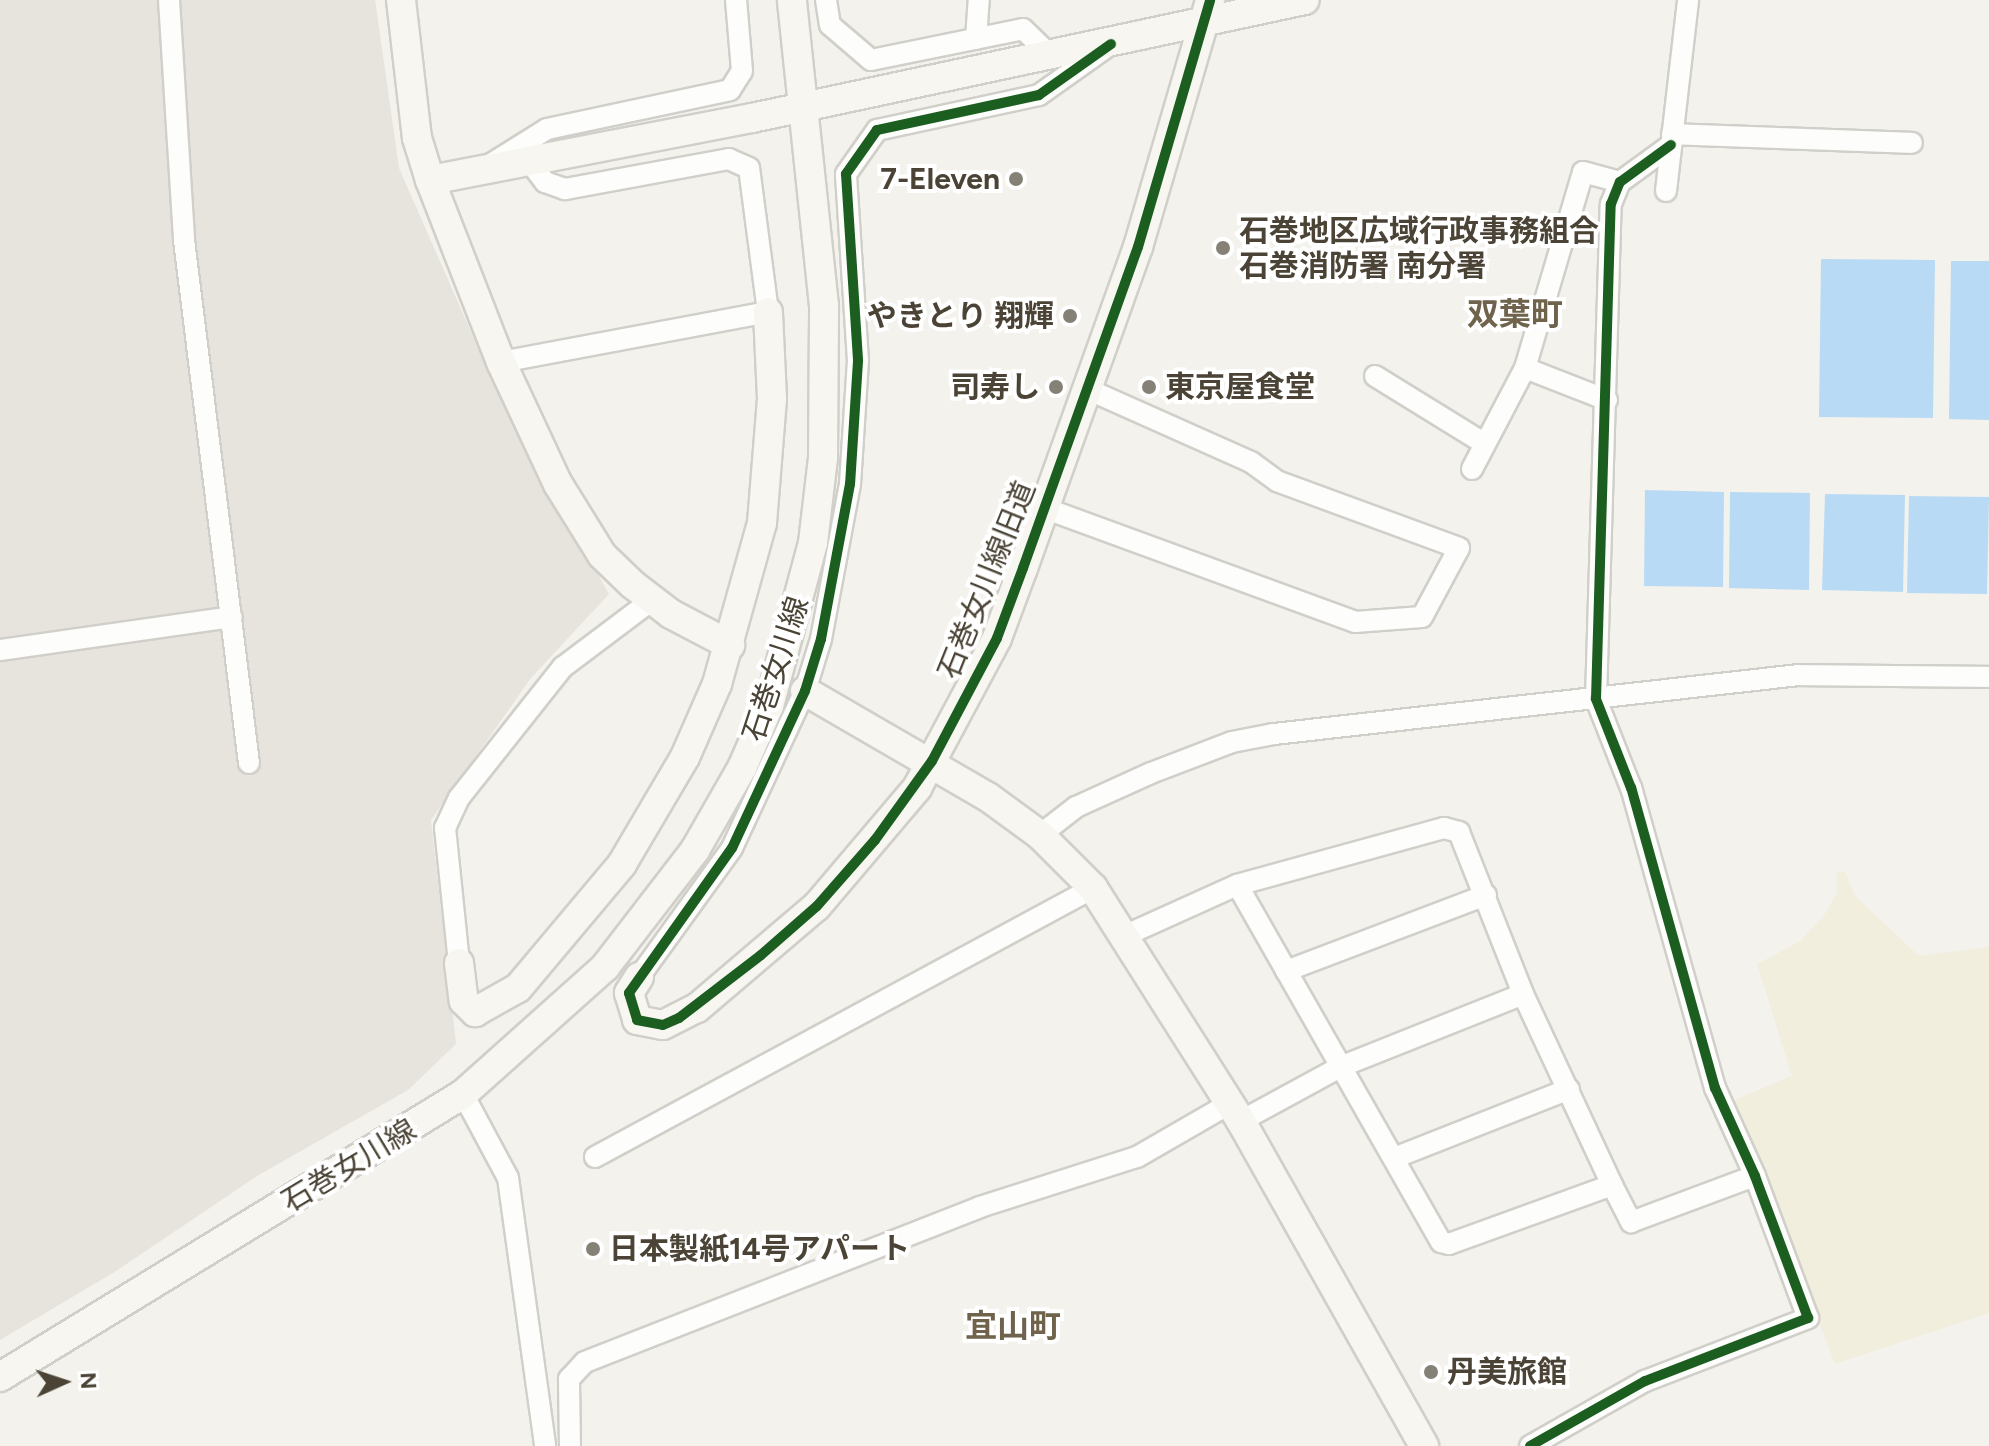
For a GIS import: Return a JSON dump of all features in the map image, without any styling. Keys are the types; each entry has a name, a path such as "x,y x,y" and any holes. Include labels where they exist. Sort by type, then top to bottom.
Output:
{"street":[{"path":"169,0 184,240 249,763"},
{"path":"401,0 417,138 430,180 501,362 578,521 602,555 652,600 730,645"},
{"path":"481,170 547,129 730,90 742,71 736,0"},
{"name":"石巻女川線","path":"0,1377 463,1094 565,1006 650,913 734,782 769,706 813,543 823,458 824,306 792,0"},
{"path":"826,0 830,25 871,60 1023,29 1051,56"},
{"path":"976,39 979,0"},
{"path":"430,180 1111,44 1208,12 1305,0"},
{"path":"1666,191 1688,0"},
{"name":"石巻女川線旧道","path":"639,977 629,993 629,1006 637,1020 663,1025 697,1008 817,906 892,819 932,761 997,638 1138,247 1208,12"},
{"path":"954,43 958,76"},
{"path":"639,977 732,848 805,691 838,567 858,361 846,174 877,130 1039,95 1111,44"},
{"path":"1530,1446 1645,1381 1808,1318 1755,1176 1715,1088 1636,801 1596,699 1611,204 1620,182 1671,139 1912,143"},
{"path":"529,161 545,182 565,189 729,159 749,168 768,312 769,472 762,523 730,645 698,728 654,814 554,949 518,988 475,1012 464,1001 445,828 459,798 563,667 652,600"},
{"path":"1472,469 1525,368 1583,172 1620,182"},
{"path":"501,362 768,312"},
{"path":"1525,368 1607,400"},
{"path":"1375,376 1485,444"},
{"path":"1044,508 1355,622 1422,617 1459,548 1277,481 1251,462 1085,388"},
{"path":"0,650 232,617"},
{"path":"1040,835 1076,807 1232,742 1379,720 1799,675 1989,677"},
{"path":"805,691 932,761 1040,835 1093,888 1234,1113 1424,1446"},
{"path":"1124,936 1237,885 1444,828 1459,832 1523,994 1631,1222 1755,1176"},
{"path":"1237,885 1441,1242 1449,1244 1612,1185"},
{"path":"595,1157 1093,888"},
{"path":"1286,971 1486,895"},
{"path":"570,1446 567,1425 569,1379 585,1362 980,1207 1137,1157 1340,1067 1523,994"},
{"path":"1394,1158 1569,1089"},
{"path":"463,1094 508,1178 544,1436 567,1425"}],"shaded area":[{"path":"0,0 375,0 399,168 503,405 609,594 531,678 431,820 456,1044 408,1090 257,1176 116,1271 0,1340"},
{"path":"1845,872 1855,896 1919,956 1989,947 1989,1313 1835,1364 1734,1100 1792,1076 1757,964 1799,942 1823,917 1837,893 1837,873"}],"water":[{"path":"1821,259 1935,260 1933,418 1819,417"},
{"path":"1951,261 1989,261 1989,420 1949,419"},
{"path":"1645,490 1724,492 1723,587 1644,586"},
{"path":"1730,492 1810,493 1809,590 1729,588"},
{"path":"1825,494 1905,495 1903,592 1822,590"},
{"path":"1909,496 1989,497 1987,594 1907,593"}],"cycle path":[{"path":"1111,44 1039,95 877,130 846,174 858,361 850,484 821,639 805,691 732,848 629,993 637,1020 663,1025 679,1018 761,955 817,906 875,840 932,761 997,638 1023,568 1138,247 1210,0"},
{"path":"1530,1446 1645,1381 1808,1318 1755,1176 1715,1088 1631,788 1596,699 1611,204 1620,182 1671,145"}],"place":[{"name":"7-Eleven","path":"1016,179"},
{"name":"石巻地区広域行政事務組合 石巻消防署 南分署","path":"1223,248"},
{"name":"やきとり 翔輝","path":"1070,316"},
{"name":"司寿し","path":"1056,387"},
{"name":"東京屋食堂","path":"1149,387"},
{"name":"日本製紙14号アパート","path":"593,1249"},
{"name":"丹美旅館","path":"1431,1372"}],"district":[{"name":"双葉町","path":"1515,314"},
{"name":"宜山町","path":"1013,1326"}]}
